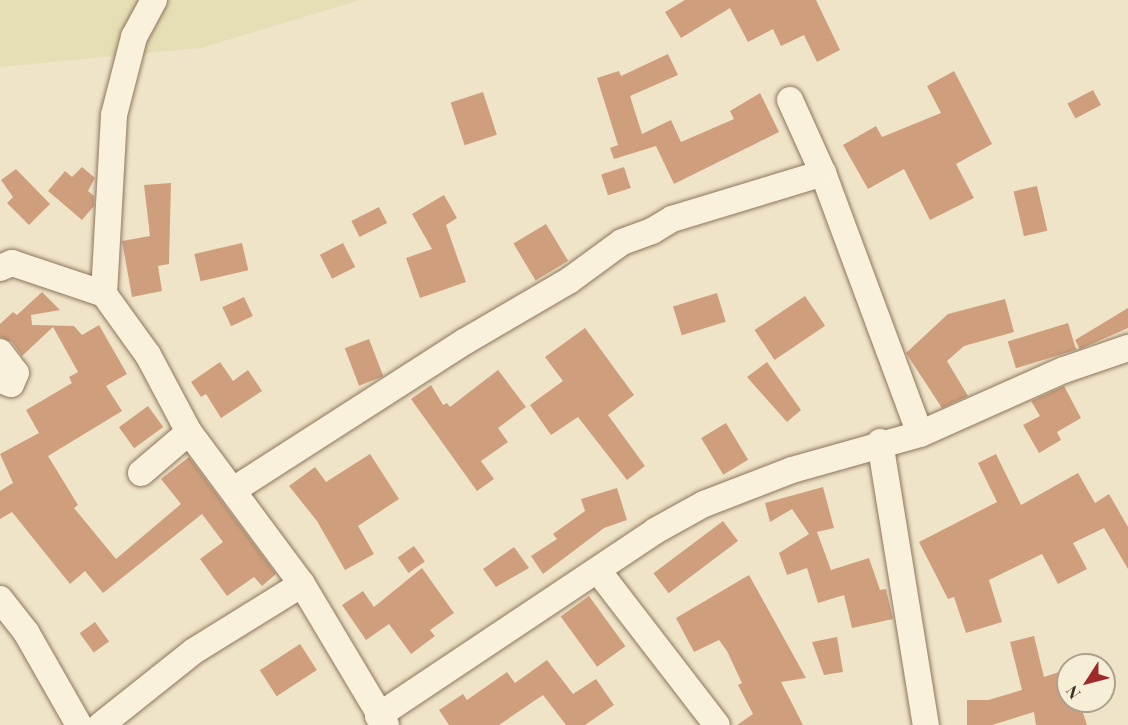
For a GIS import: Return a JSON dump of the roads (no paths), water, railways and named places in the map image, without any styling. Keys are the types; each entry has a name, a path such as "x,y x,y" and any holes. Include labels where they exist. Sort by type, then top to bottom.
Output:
{"street":[{"path":"104,294 114,115 134,37 154,0"},
{"path":"790,100 823,172 920,434"},
{"path":"235,489 464,342 570,280 622,242 672,219 823,172"},
{"path":"0,268 12,263 104,294 148,355 189,432 235,489 302,584 382,720 656,531 704,504 792,470 880,442 920,434 1064,370 1128,348"},
{"path":"0,352 16,373 11,384 0,381"},
{"path":"141,473 189,432"},
{"path":"880,442 926,725"},
{"path":"599,572 717,725"},
{"path":"101,725 194,651 302,584"},
{"path":"0,599 26,632 79,725"}]}
